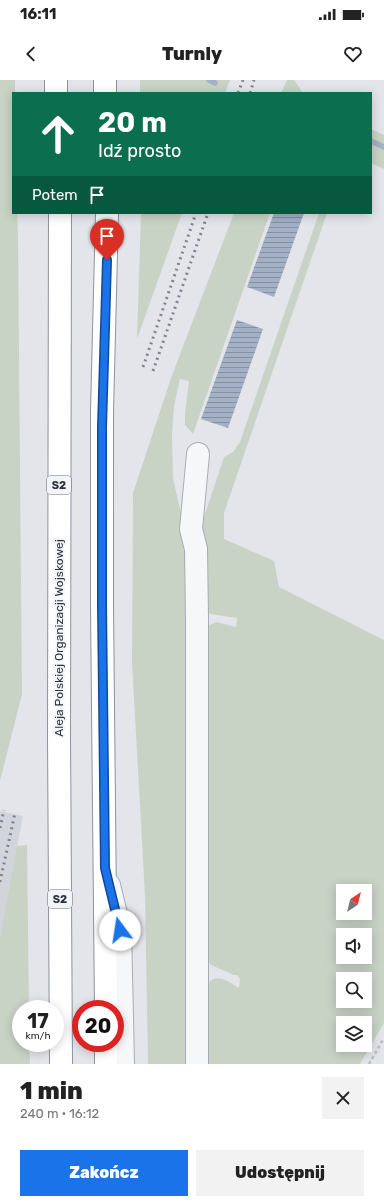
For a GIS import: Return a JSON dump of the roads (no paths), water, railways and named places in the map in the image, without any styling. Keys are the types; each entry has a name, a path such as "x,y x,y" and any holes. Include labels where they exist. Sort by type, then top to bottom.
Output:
{"highway":[{"path":"56,80 56,92"},
{"path":"105,80 105,92"},
{"name":"Aleja Polskiej Organizacji Wojskowej","path":"60,214 59,734 61,1064"},
{"path":"106,1000 102,605 102,428 107,214"},
{"path":"106,1052 106,1064"}],"street":[{"path":"197,1064 197,618 196,549 191,529 198,454"},
{"path":"105,868 120,930 122,1064"}],"water":[{"path":"274,214 304,214 274,297 247,287"},
{"path":"237,320 263,329 228,428 201,419"}],"waterway":[{"path":"209,80 215,83"},
{"path":"372,141 384,147"}],"railway":[{"path":"238,92 243,80"},
{"path":"250,92 254,80"},
{"path":"143,367 196,214"},
{"path":"153,371 208,214"},
{"path":"0,828 4,810"},
{"path":"0,882 15,813"}]}
